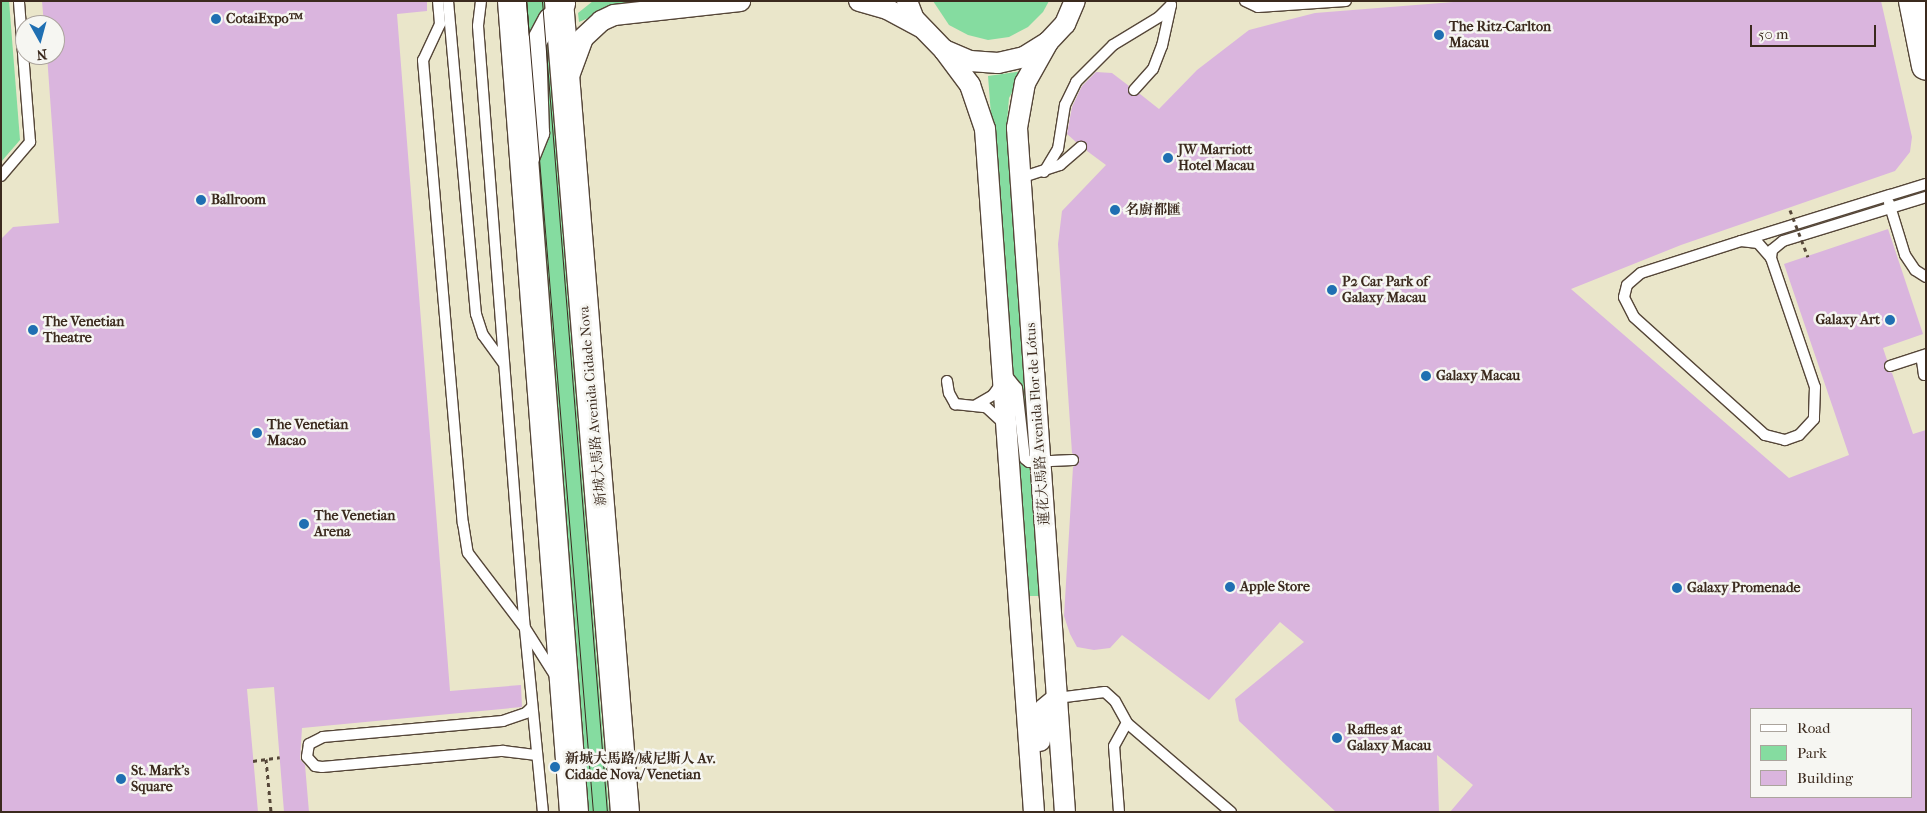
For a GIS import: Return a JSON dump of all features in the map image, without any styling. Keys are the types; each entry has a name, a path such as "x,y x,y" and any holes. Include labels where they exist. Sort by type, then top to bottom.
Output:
{"main road":[{"path":"512,1 574,812"},
{"path":"1913,2 1926,66"},
{"name":"新城大馬路 Avenida Cidade Nova","path":"562,3 625,812"}],"street":[{"path":"567,85 583,38 601,21 632,12 740,1"},
{"path":"860,1 887,10 923,28"},
{"path":"907,1 914,19 944,50 970,85 985,128 1034,812"},
{"path":"1065,24 1075,1"},
{"path":"944,50 970,61 998,63 1024,57 1048,42 1065,24 1092,1"},
{"path":"525,168 539,133 534,51 542,30 562,3"},
{"name":"蓮花大馬路 Avenida Flor de Lótus","path":"1048,42 1025,83 1019,105 1017,128 1065,812"},
{"path":"1039,812 1044,797 1040,716 1049,702 1057,698"}],"lane":[{"path":"1,176 30,142 19,1"},
{"path":"438,1 440,24 423,60 463,523 468,553 525,628 564,690"},
{"path":"448,1 476,314 483,335 504,363"},
{"path":"481,1 477,17 525,628 543,812"},
{"path":"1244,1 1258,7 1346,1"},
{"path":"1134,90 1153,69 1162,46 1171,3"},
{"path":"1044,172 1058,149 1065,105 1076,82 1113,45 1159,17 1171,3"},
{"path":"1020,178 1044,172 1060,165 1081,147"},
{"path":"1741,241 1758,243 1771,258 1815,387 1814,420 1799,435 1785,440 1766,435 1634,317 1624,296 1627,285 1641,272 1890,194 1926,184"},
{"path":"1890,194 1890,208 1905,255 1915,270 1926,277"},
{"path":"1771,258 1772,250 1783,240 1926,197"},
{"path":"1890,366 1926,355"},
{"path":"1924,374 1922,361 1926,355"},
{"path":"976,405 993,395 1002,375 1009,374 1017,388 1022,452 1029,462 1073,460"},
{"path":"947,381 949,393 955,404 976,405 994,412 1006,428"},
{"path":"1057,698 1105,692 1115,701 1127,723 1231,812"},
{"path":"532,707 526,713 503,721 323,737 309,744 307,757 315,766 322,767 503,750 537,755"},
{"path":"1119,812 1114,746 1127,723"}],"path":[{"path":"1790,210 1808,257"},
{"path":"253,761 280,758"},
{"path":"266,759 271,812"}],"green space":[{"path":"1,1 9,1 20,140 1,162"},
{"path":"522,1 544,1 609,812 587,812"},
{"path":"593,1 684,1 617,6 579,22 578,13"},
{"path":"933,1 1049,1 1043,12 1028,27 1009,37 988,40 968,35 949,25"},
{"path":"1023,71 1009,98 1007,122 1041,596 1028,596 988,76"}],"building":[{"name":"The Venetian Macao","path":"42,1 427,1 427,11 397,14 450,691 521,685 522,707 302,728 300,759 305,765 309,812 284,812 274,687 247,689 258,812 1,812 1,239 13,227 59,223 48,65 65,65 65,15 43,15"},
{"name":"Galaxy Macau","path":"1466,1 1881,1 1912,137 1910,152 1895,171 1681,245 1571,289 1789,478 1849,455 1784,264 1888,229 1923,334 1883,348 1887,360 1884,369 1892,373 1913,434 1926,430 1926,812 1450,812 1473,785 1437,755 1439,812 1336,812 1239,721 1235,699 1304,642 1280,622 1209,700 1122,635 1110,648 1094,650 1077,647 1064,616 1073,467 1080,460 1072,453 1058,244 1062,211 1106,165 1087,151 1086,142 1076,142 1067,134 1072,107 1082,86 1096,72 1112,73 1129,86 1130,95 1140,94 1159,109 1197,70 1249,30 1315,13"}],"tram line":[{"path":"526,1 593,812"},
{"path":"542,1 607,812"}],"place":[{"name":"CotaiExpo™","path":"216,19"},
{"name":"The Ritz-Carlton Macau","path":"1439,35"},
{"name":"JW Marriott Hotel Macau","path":"1168,158"},
{"name":"Ballroom","path":"201,200"},
{"name":"名廚都匯","path":"1115,210"},
{"name":"P2 Car Park of Galaxy Macau","path":"1332,290"},
{"name":"Galaxy Art","path":"1890,320"},
{"name":"The Venetian Theatre","path":"33,330"},
{"name":"Galaxy Macau","path":"1426,376"},
{"name":"The Venetian Macao","path":"257,433"},
{"name":"The Venetian Arena","path":"304,524"},
{"name":"Apple Store","path":"1230,587"},
{"name":"Galaxy Promenade","path":"1677,588"},
{"name":"Raffles at Galaxy Macau","path":"1337,738"},
{"name":"新城大馬路/威尼斯人 Av. Cidade Nova/ Venetian","path":"555,767"},
{"name":"St. Mark's Square","path":"121,779"}]}
